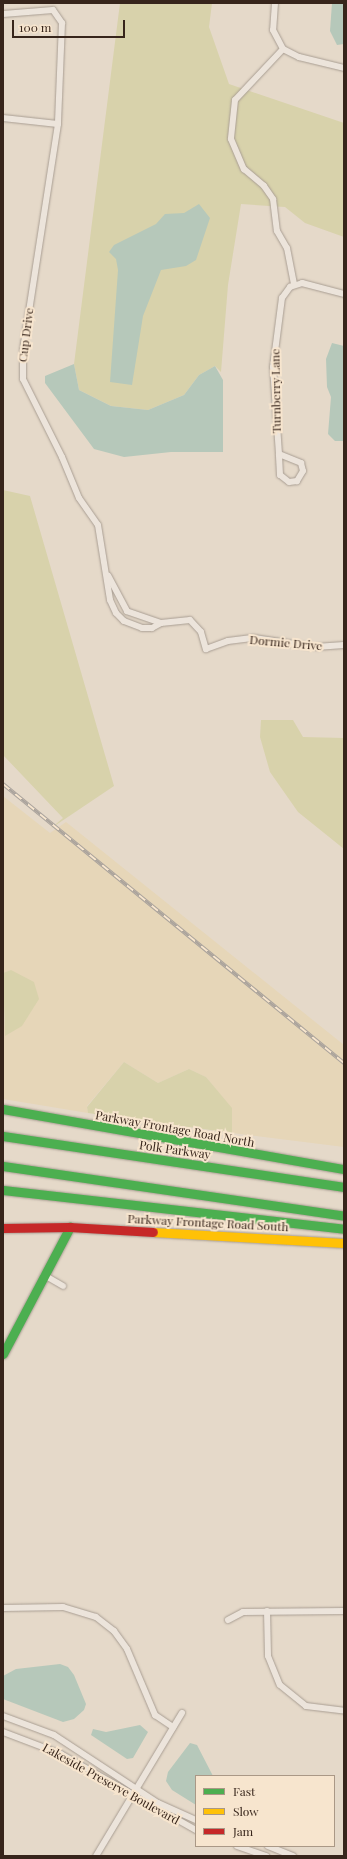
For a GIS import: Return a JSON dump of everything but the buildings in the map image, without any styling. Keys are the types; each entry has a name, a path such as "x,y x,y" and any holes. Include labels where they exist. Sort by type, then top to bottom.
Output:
{"main road":[{"name":"Parkway Frontage Road North","path":"3,1110 344,1169"},
{"name":"Polk Parkway","path":"3,1136 344,1187"},
{"path":"3,1166 344,1216"},
{"path":"3,1190 344,1229"},
{"name":"Parkway Frontage Road South","path":"3,1228 70,1228 344,1243"},
{"path":"3,1354 70,1228"}],"street":[{"path":"275,3 273,30 283,49 299,57 344,68"},
{"name":"Cup Drive","path":"3,14 53,10 59,16 62,23 58,124 23,350 23,379 62,457 79,498 98,524 108,576"},
{"path":"283,49 235,100 231,138 244,169 264,186 274,200 277,231 286,248 294,284 309,283 344,294"},
{"path":"3,118 58,124"},
{"name":"Turnberry Lane","path":"279,454 301,463 303,471 297,481 285,481 280,475 273,390 274,346 282,298 294,284"},
{"path":"108,576 118,598 132,614 161,623"},
{"path":"108,576 110,600 116,613 127,622 142,628 152,628 161,623"},
{"path":"127,622 132,614"},
{"name":"Dormie Drive","path":"161,623 190,620 201,632 206,649 228,641 254,638 316,647 344,645"},
{"path":"44,1275 63,1286"},
{"path":"3,1608 62,1607 96,1617 114,1631 127,1649 155,1715 173,1727"},
{"path":"267,1611 268,1656 280,1685 306,1706 344,1711"},
{"path":"228,1620 243,1612 344,1611"},
{"path":"96,1856 131,1795 182,1713"},
{"name":"Lakeside Preserve Boulevard","path":"3,1716 54,1735 158,1803 195,1820"},
{"name":"Lakeside Preserve Boulevard","path":"3,1732 60,1754 195,1829"},
{"path":"240,1847 266,1856"},
{"path":"270,1847 293,1856"}],"shaded area":[{"path":"120,3 212,3 209,27 229,84 344,123 344,237 305,223 285,207 241,204 228,285 221,372 215,366 199,375 184,395 148,410 111,406 79,390 74,364"},
{"path":"332,3 344,3 344,44 337,45 330,31"},
{"path":"199,204 210,218 196,260 186,266 161,270 143,316 132,385 110,382 118,270 116,259 109,252 114,245 156,224 165,214 184,213"},
{"path":"332,343 344,346 344,441 335,441 328,434 331,397 327,387 326,359"},
{"path":"74,364 79,390 111,406 148,410 184,395 199,375 215,366 223,380 223,452 171,452 124,457 94,449 45,383 45,376"},
{"path":"3,490 30,496 114,786 50,829 63,818 3,755"},
{"path":"261,720 293,720 303,737 344,738 344,849 298,812 270,772 260,737"},
{"path":"3,796 50,833 66,822 344,1045 344,1147 232,1133 231,1108 206,1077 189,1069 158,1083 124,1062 87,1106 88,1113 3,1099 3,1035 11,970 3,973"},
{"path":"11,970 34,982 39,999 22,1026 5,1036 3,973"},
{"path":"124,1062 158,1083 189,1069 206,1077 232,1108 232,1133 88,1113 87,1107"},
{"path":"60,1664 68,1667 74,1675 86,1704 84,1710 74,1719 63,1722 3,1699 3,1676 16,1669"},
{"path":"140,1725 148,1732 133,1758 127,1759 91,1735 93,1729 106,1732"},
{"path":"190,1743 197,1745 212,1775 195,1775 195,1804 172,1790 166,1781 168,1772"}],"railway":[{"path":"3,784 344,1063"}],"traffic: fast":[{"path":"3,1109 344,1169"},
{"path":"3,1136 344,1187"},
{"path":"3,1166 344,1216"},
{"path":"3,1190 344,1229"},
{"path":"3,1354 70,1227"}],"traffic: slow":[{"path":"153,1232 344,1243"}],"traffic: jam":[{"path":"3,1228 70,1227 153,1232"}]}
